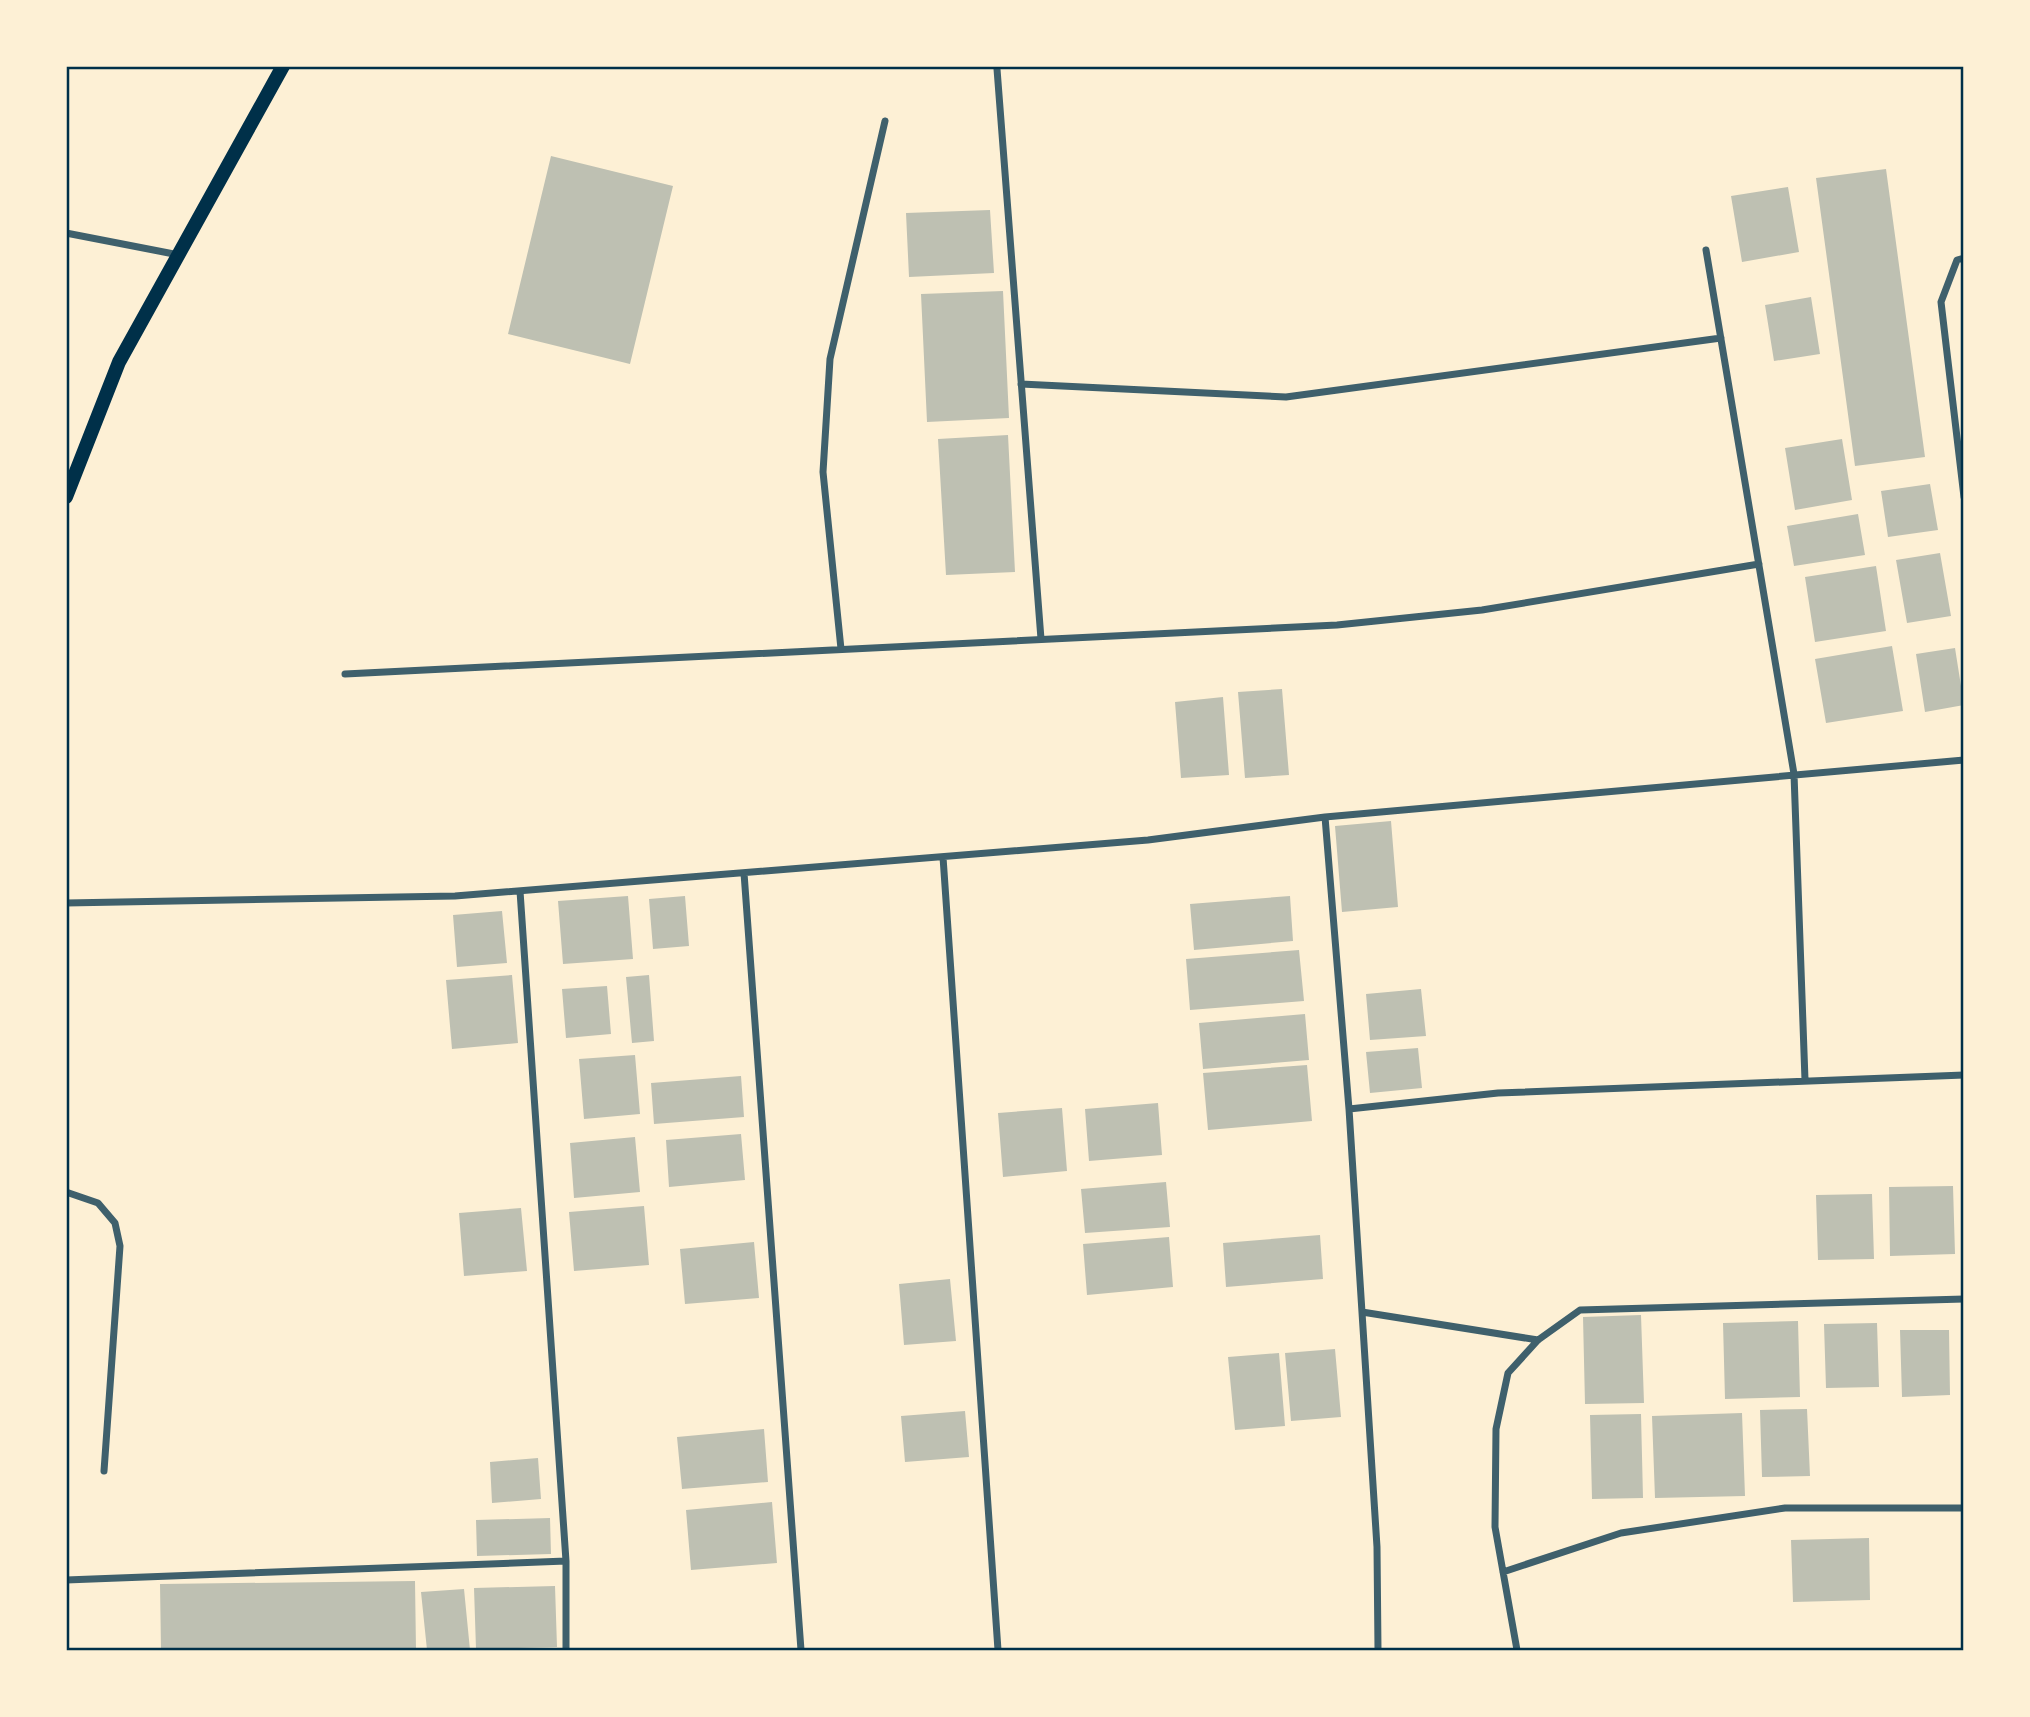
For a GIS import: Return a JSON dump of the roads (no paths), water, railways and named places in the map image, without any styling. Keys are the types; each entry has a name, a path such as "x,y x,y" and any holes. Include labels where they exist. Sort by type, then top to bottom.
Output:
{"main road":[{"path":"66,497 119,362 283,66"}],"street":[{"path":"997,69 1041,639"},
{"path":"841,649 823,471 830,359 885,121"},
{"path":"66,233 180,255"},
{"path":"1706,250 1794,774 1805,1080"},
{"path":"1964,258 1958,260 1941,302 1964,497"},
{"path":"1021,384 1286,397 1721,338"},
{"path":"345,674 1337,625 1468,612 1759,564"},
{"path":"66,902 455,896 1148,840 1325,817 1964,760"},
{"path":"1325,817 1349,1108 1377,1547 1378,1650"},
{"path":"943,857 998,1650"},
{"path":"744,873 801,1650"},
{"path":"520,891 566,1560 566,1650"},
{"path":"1349,1108 1498,1093 1964,1075"},
{"path":"66,1192 98,1203 115,1223 121,1246 104,1471"},
{"path":"1517,1650 1495,1527 1496,1429 1508,1373 1538,1340 1580,1310 1964,1299"},
{"path":"1362,1312 1538,1340"},
{"path":"1503,1572 1621,1532 1786,1508 1964,1508"},
{"path":"66,1580 566,1560"}]}
